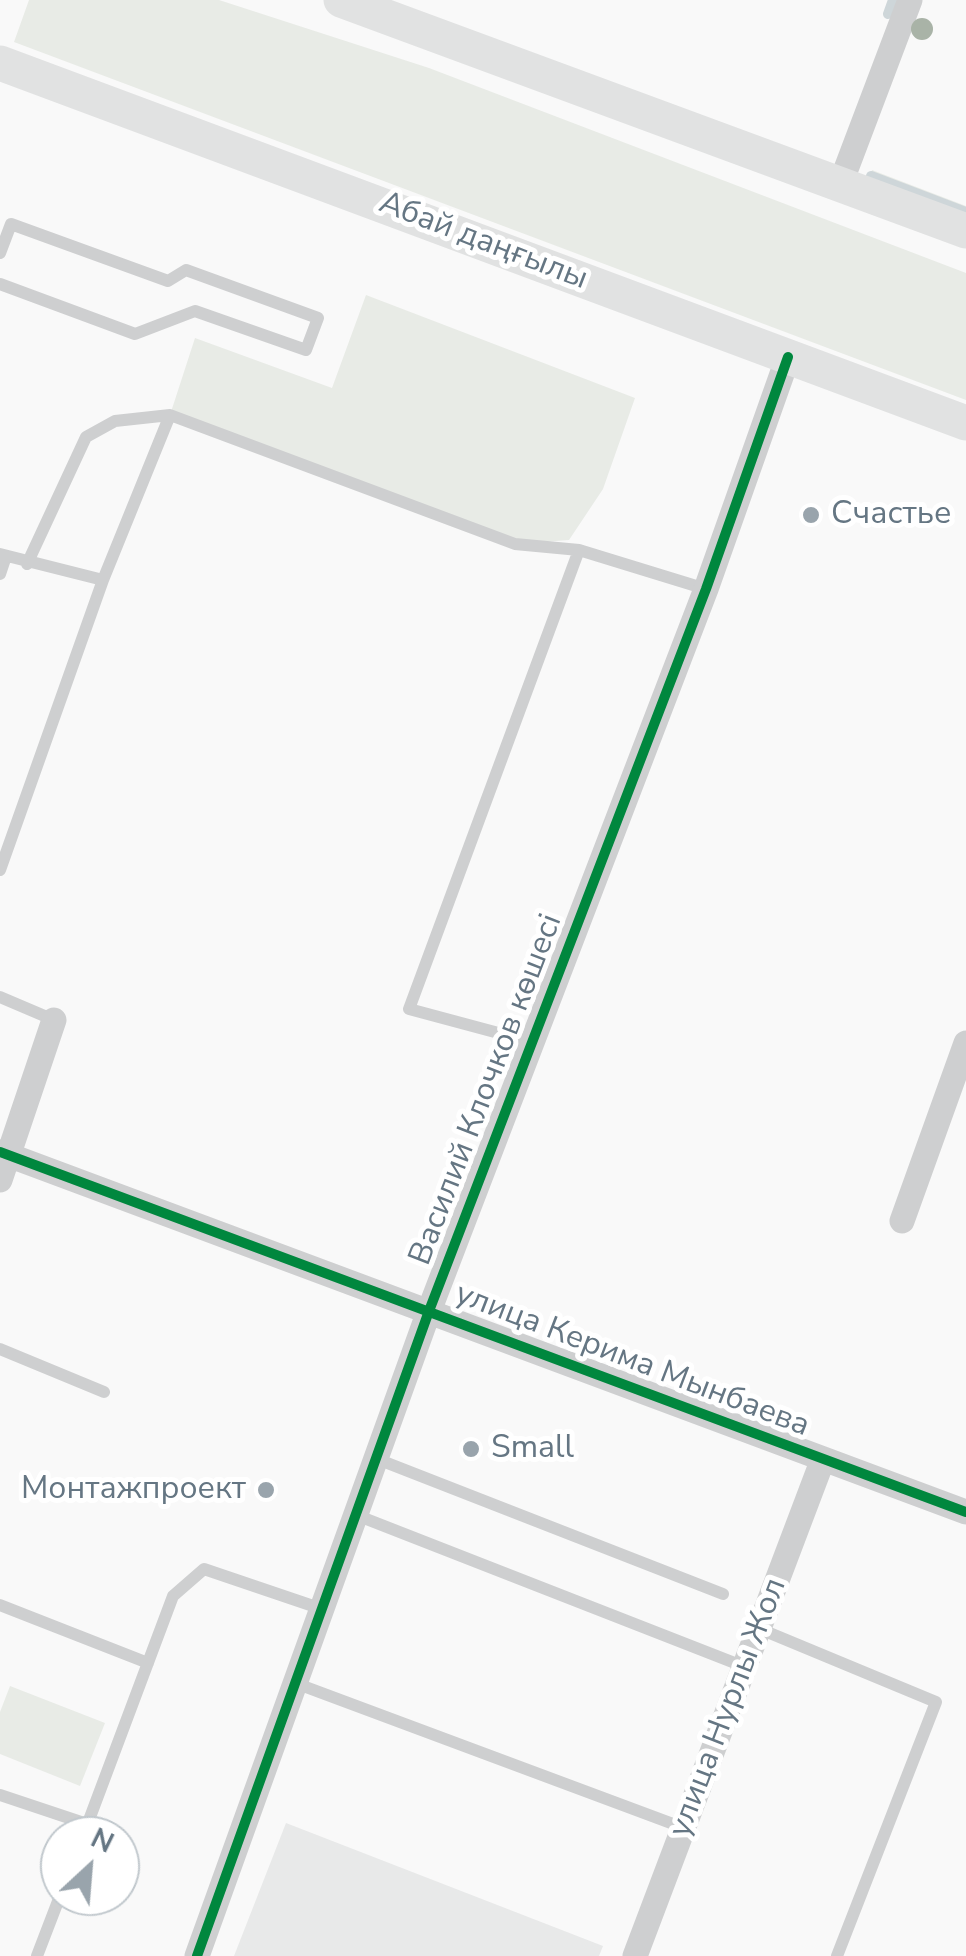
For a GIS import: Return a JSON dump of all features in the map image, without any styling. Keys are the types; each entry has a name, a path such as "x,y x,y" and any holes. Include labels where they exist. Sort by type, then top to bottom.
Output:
{"main road":[{"path":"341,0 966,231"},
{"name":"Абай даңғылы","path":"0,63 966,423"}],"street":[{"path":"840,185 910,0"},
{"name":"Василий Клочков көшесі","path":"197,1956 429,1311 706,589 788,356"},
{"path":"0,1180 5,1153 54,1020"},
{"path":"902,1220 966,1043"},
{"name":"улица Керима Мынбаева","path":"5,1153 966,1512"},
{"name":"улица Нурлы Жол","path":"635,1956 823,1459"}],"lane":[{"path":"0,253 11,224 168,281 186,270 318,318 306,350 195,311 135,334 0,284"},
{"path":"27,564 86,438 115,421 170,415 515,544 580,550 706,589"},
{"path":"0,870 103,580 170,415"},
{"path":"532,1042 409,1009 580,550"},
{"path":"0,574 3,555 103,580"},
{"path":"0,997 54,1020"},
{"path":"0,1349 104,1392"},
{"path":"377,1459 723,1594"},
{"path":"356,1515 745,1667"},
{"path":"90,1816 173,1596 204,1568 322,1610"},
{"path":"0,1605 148,1663"},
{"path":"760,1629 936,1702 837,1956"},
{"path":"295,1682 684,1828"},
{"path":"0,1795 51,1816"},
{"path":"38,1956 53,1916"}],"shaded area":[{"path":"29,0 219,0 429,68 966,273 966,400 14,42"},
{"path":"872,170 966,206 966,231 867,195"},
{"path":"366,295 635,398 603,489 569,540 515,544 170,415 195,338 332,388"},
{"path":"10,1686 105,1723 80,1786 0,1754 0,1712"},
{"path":"286,1823 603,1946 599,1956 234,1956"}],"waterway":[{"path":"888,14 893,0"},
{"path":"871,176 966,212"}],"cycle path":[{"path":"197,1956 429,1311 706,589 788,357"},
{"path":"0,1152 966,1512"}],"place":[{"name":"Счастье","path":"811,515"},
{"name":"Small","path":"471,1449"},
{"name":"Монтажпроект","path":"266,1490"}]}
